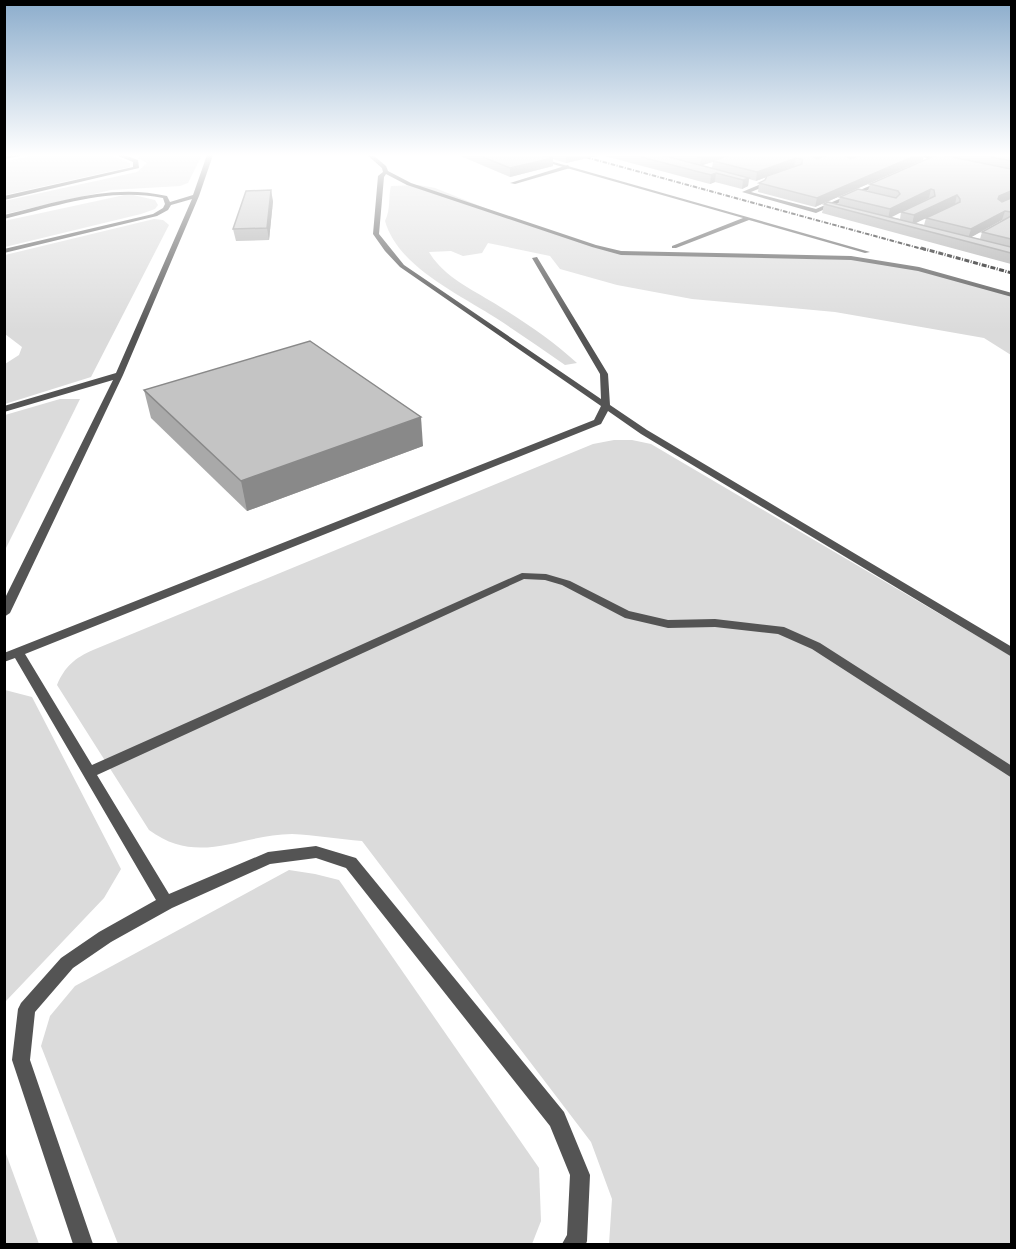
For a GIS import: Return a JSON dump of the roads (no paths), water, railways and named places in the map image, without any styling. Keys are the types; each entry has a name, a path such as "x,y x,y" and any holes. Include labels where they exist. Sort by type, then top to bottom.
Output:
{"street":[{"path":"4,217 21,213"},
{"path":"4,251 158,213"},
{"path":"4,612 119,375 189,213"},
{"path":"378,213 376,234 402,266 644,432 1011,653"},
{"path":"496,213 621,253 851,258 919,269 1011,295"},
{"path":"732,213 867,252"},
{"path":"674,247 749,218"},
{"path":"166,903 90,772 11,655 598,422 606,405 604,374 534,258"},
{"path":"4,409 119,375"},
{"path":"90,772 522,576 546,577 566,583 625,614 668,624 716,623 780,630 816,646 1011,773"},
{"path":"83,1245 21,1060 27,1009 67,963 105,937 166,903 268,858 316,852 351,863 557,1119 580,1175 577,1241 572,1245"}],"railway":[{"path":"792,213 926,250"},
{"path":"921,248 1012,273"}]}
